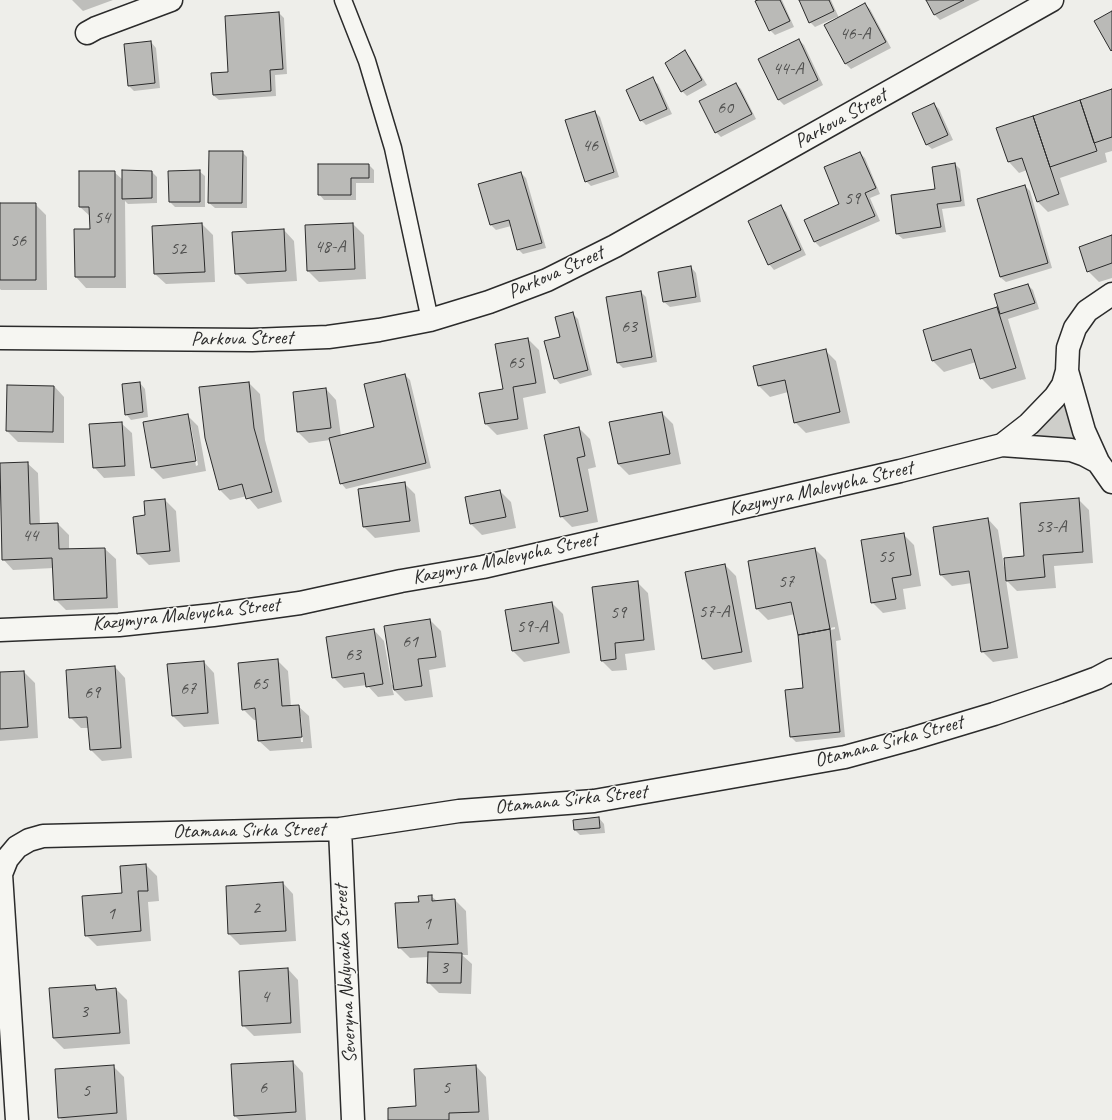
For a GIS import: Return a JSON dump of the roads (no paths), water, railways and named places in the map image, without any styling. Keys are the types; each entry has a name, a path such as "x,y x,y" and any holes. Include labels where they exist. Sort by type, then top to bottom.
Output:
{"street":[{"path":"87,33 96,28 171,0"},
{"name":"Parkova Street","path":"0,338 252,340 328,337 380,330 430,320 489,302 547,280 615,246 1052,0"},
{"name":"Kazymyra Malevycha Street","path":"1002,445 1029,424 1055,397 1063,385 1067,371 1068,348 1075,328 1087,311 1112,294"},
{"path":"1067,371 1084,431 1098,462 1112,482"},
{"name":"Kazymyra Malevycha Street","path":"0,630 119,625 213,615 300,603 401,581 483,566 900,471 1002,445 1071,450 1098,462"},
{"name":"Otamana Sirka Street","path":"17,1120 1,874 7,859 17,847 29,840 43,836 340,829 459,811 594,801 845,757 994,714 1065,690 1112,670"},
{"name":"Severyna Nalyvaika Street","path":"340,829 353,1120"}],"lane":[{"path":"343,0 367,61 394,148 430,320"}]}
